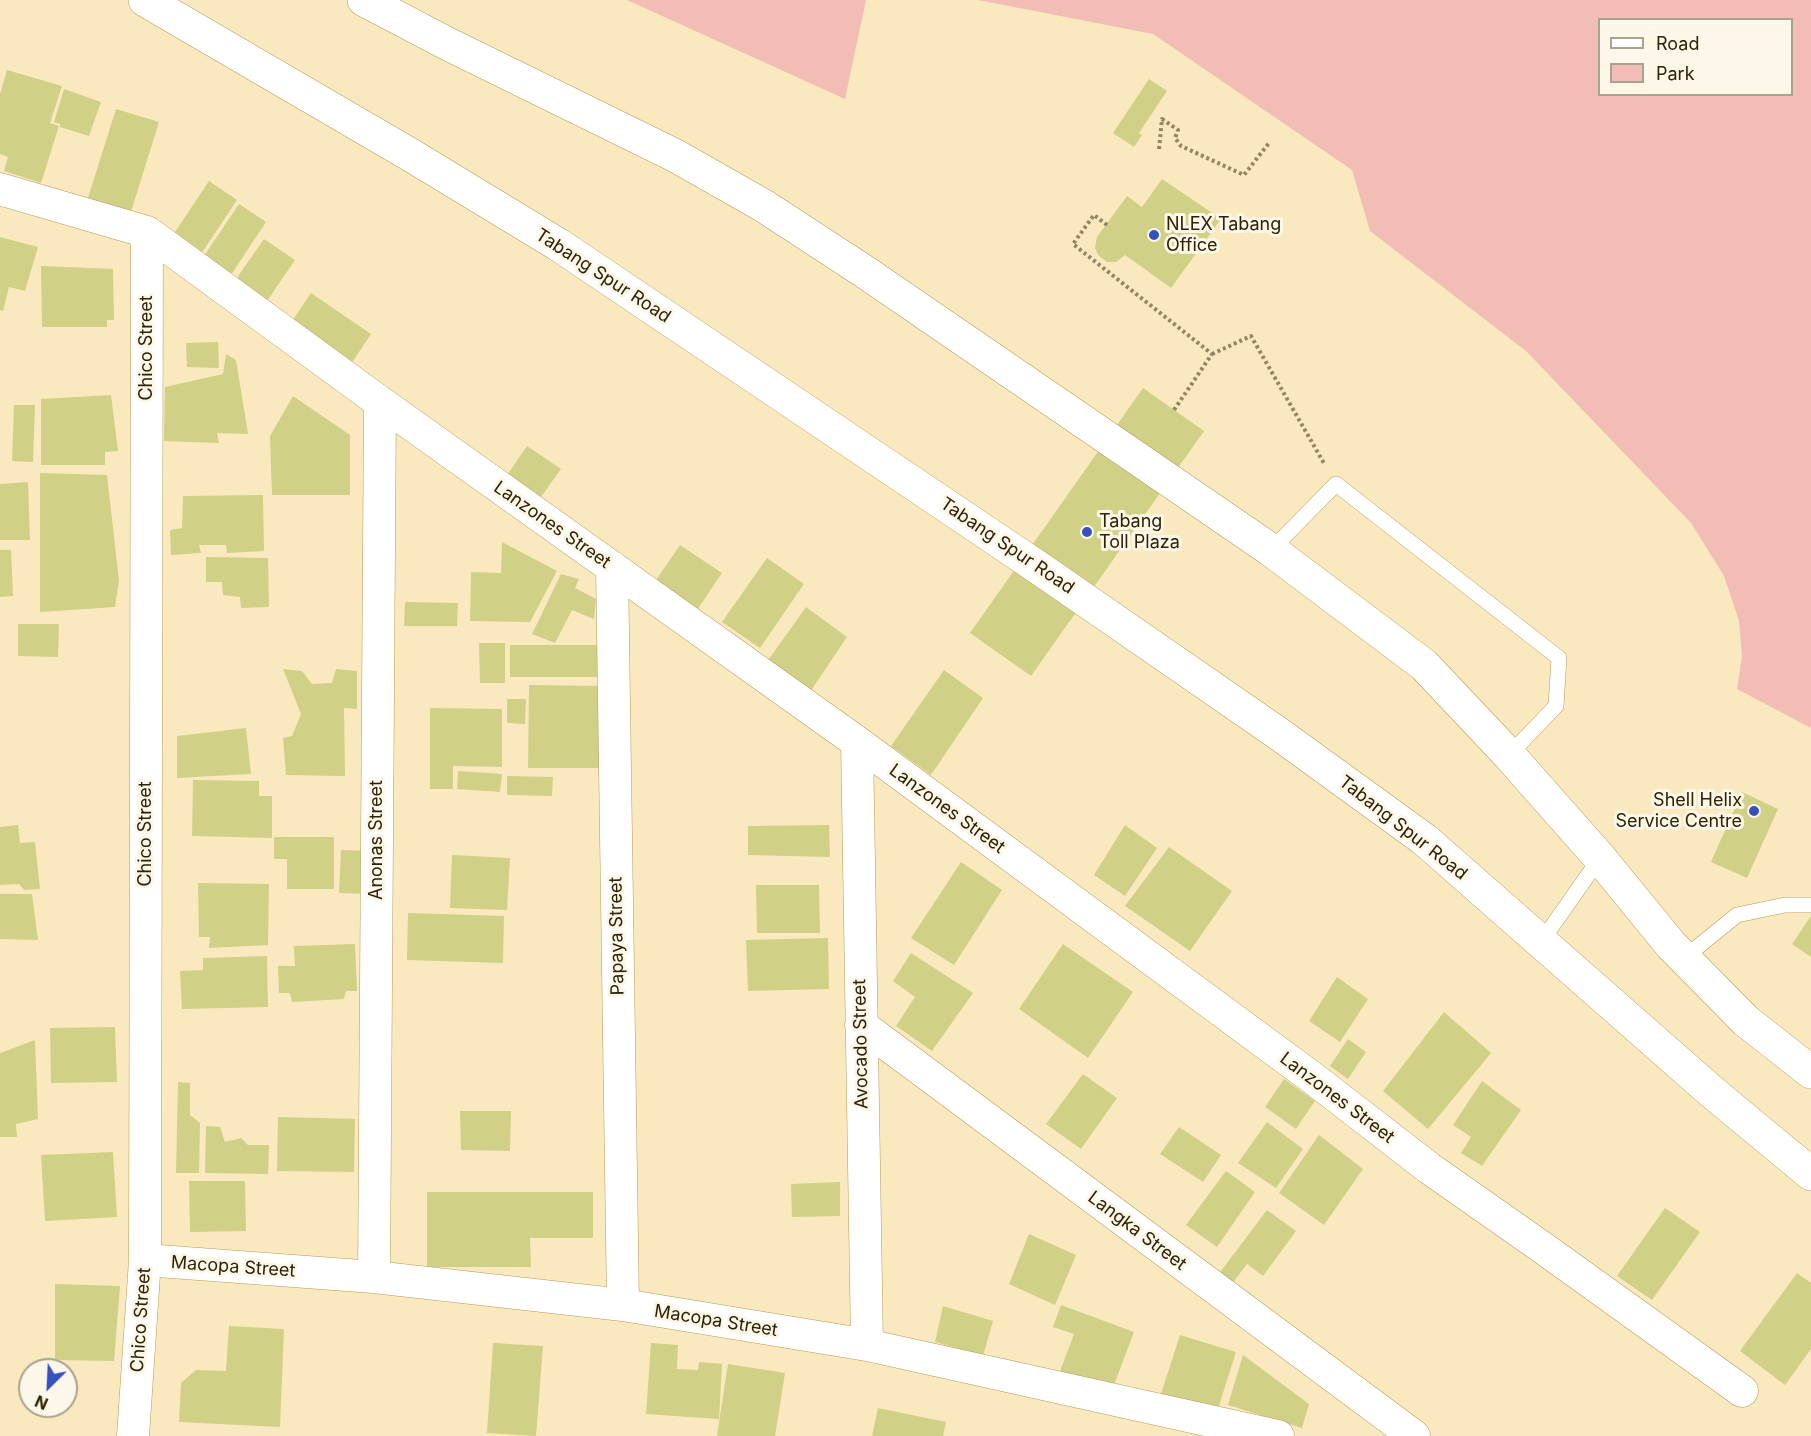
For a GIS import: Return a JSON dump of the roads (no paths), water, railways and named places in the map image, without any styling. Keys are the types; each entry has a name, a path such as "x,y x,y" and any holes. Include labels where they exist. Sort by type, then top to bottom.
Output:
{"highway":[{"name":"Tabang Spur Road","path":"145,0 399,148 559,245 1036,566 1279,734 1425,840 1712,1092 1811,1174"},
{"path":"364,0 676,156 764,206 866,272 1271,550 1424,665 1509,755 1600,858 1683,958 1746,1022 1811,1072"}],"street":[{"name":"Lanzones Street","path":"0,189 147,232 380,402 857,742 1314,1079 1429,1168 1742,1391"},
{"name":"Chico Street","path":"133,1436 145,1260 147,232"},
{"name":"Anonas Street","path":"374,1277 380,402"},
{"name":"Papaya Street","path":"612,567 623,1305"},
{"name":"Avocado Street","path":"857,742 867,1345"},
{"name":"Langka Street","path":"861,1025 1414,1436"},
{"name":"Macopa Street","path":"145,1260 374,1277 623,1305 867,1345 1278,1436"}],"lane":[{"path":"1271,550 1336,484 1559,658 1556,706 1509,755"},
{"path":"1541,942 1600,858"},
{"path":"1683,958 1737,915 1785,905 1811,905"}],"place":[{"name":"NLEX Tabang Office","path":"1154,235"},
{"name":"Tabang Toll Plaza","path":"1087,532"},
{"name":"Shell Helix Service Centre","path":"1754,811"}]}
